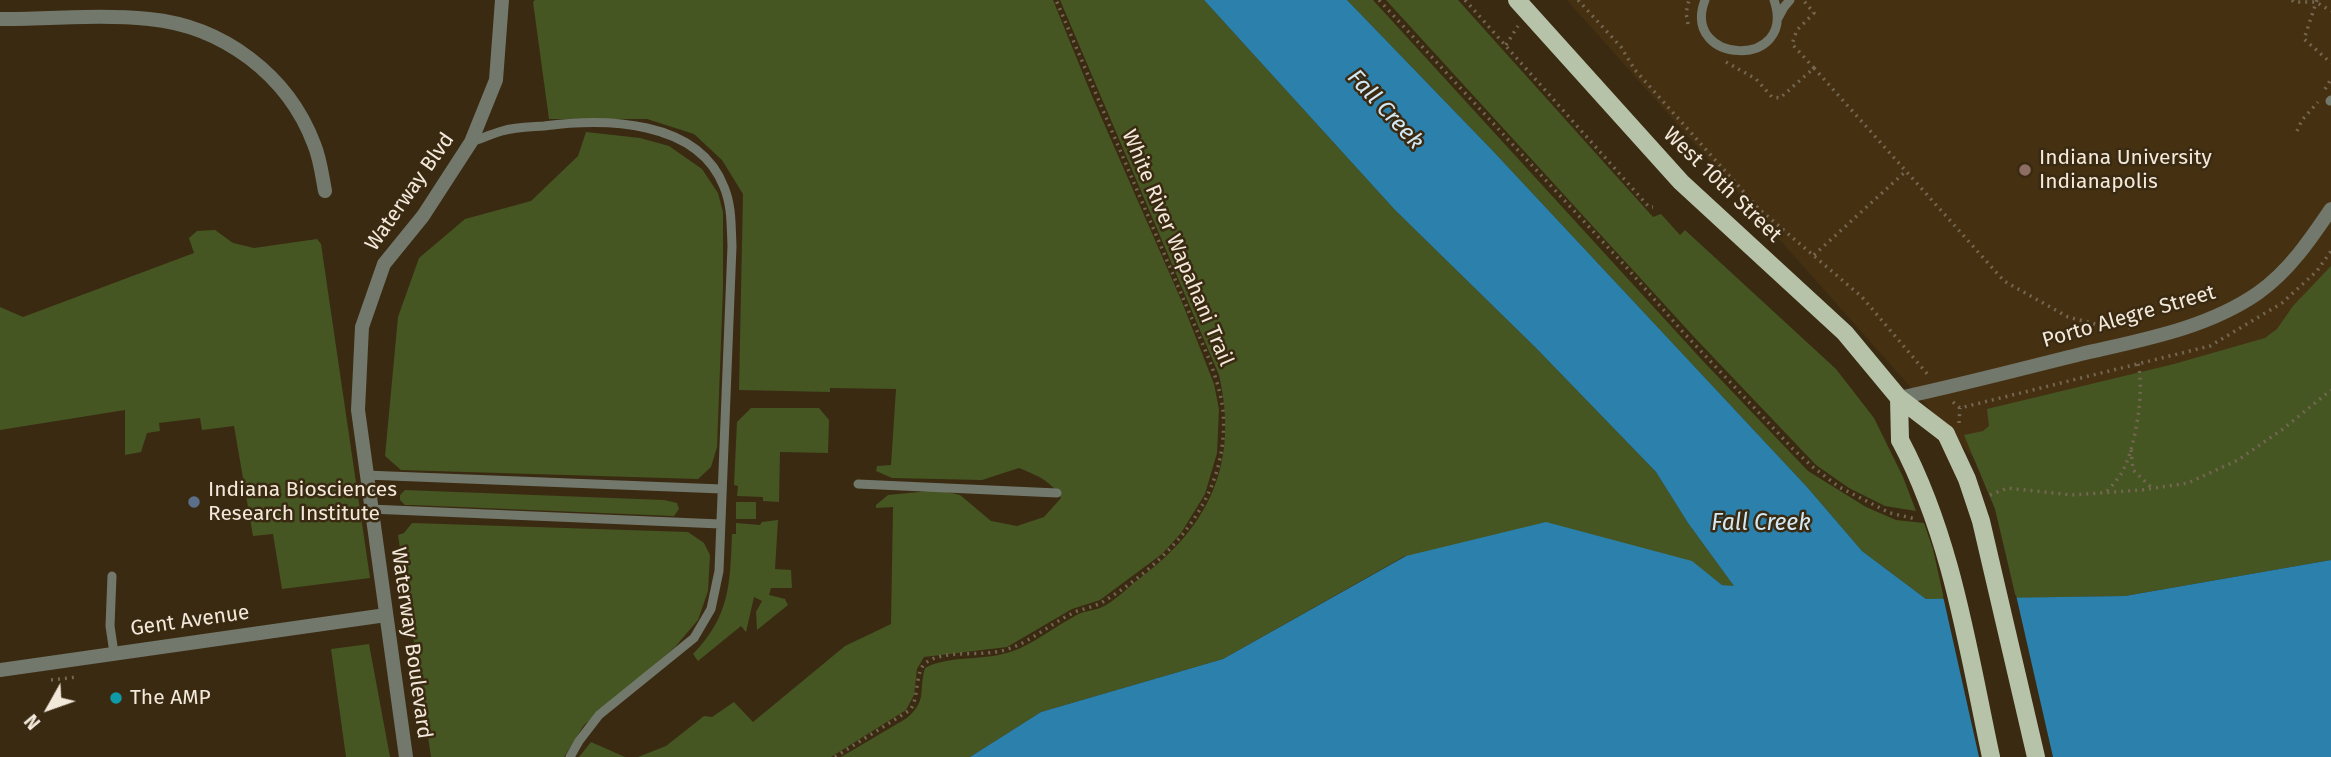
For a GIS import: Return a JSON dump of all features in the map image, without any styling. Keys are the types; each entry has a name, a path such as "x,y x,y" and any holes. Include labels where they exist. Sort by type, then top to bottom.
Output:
{"main road":[{"name":"West 10th Street","path":"1517,0 1681,182 1845,332 1899,398 1946,434 1967,479 1981,521 2036,757"},
{"path":"1899,398 1900,440 1931,507 1941,538 1991,757"}],"street":[{"name":"Waterway Blvd","path":"358,410 362,327 384,264 423,216 471,142 496,80 502,0"},
{"path":"0,19 149,19 188,26 217,37 251,58 269,74 298,110 315,146 325,191"},
{"name":"Porto Alegre Street","path":"1899,398 2133,342 2208,320 2231,310 2257,294 2299,255 2331,209"},
{"name":"Waterway Boulevard","path":"358,410 406,757"},
{"name":"Gent Avenue","path":"0,670 386,615"}],"lane":[{"path":"1705,0 1702,20 1706,32 1714,43 1738,52 1751,51 1763,45 1790,0"},
{"path":"1774,0 1777,20"},
{"path":"471,142 504,131 571,122 610,122 650,129 683,140 711,165 724,186 730,210 732,246 719,571 711,610 694,638 599,715 570,757"},
{"path":"365,475 722,489"},
{"path":"858,484 1057,494"},
{"path":"370,509 720,524"},
{"path":"112,576 110,626 114,653"}],"path":[{"name":"White River Wapahani Trail","path":"835,757 910,710 916,702 919,672 923,663 944,656 1004,651 1072,613 1098,604 1156,562 1184,534 1209,493 1222,439 1223,411 1209,359 1056,0"},
{"path":"1379,0 1682,331 1814,468 1839,487 1890,513 1926,519"},
{"path":"1465,0 1649,207 1653,207"},
{"path":"1578,0 1621,47 1635,70 1759,209 1879,314 1939,389 1960,408"},
{"path":"2292,0 2317,1 2331,11"},
{"path":"2317,1 2304,39 2331,63"},
{"path":"1814,68 2004,281 2068,317 2107,327 2129,322 2141,375 2139,411 2122,472 2107,491"},
{"path":"2297,131 2331,79"},
{"path":"1814,255 1906,171"},
{"path":"1982,498 2008,488 2071,495 2188,483 2231,464 2283,429 2331,390"},
{"path":"2130,447 2133,470 2152,488"}],"shaded area":[{"name":"Indiana University Indianapolis","path":"1567,0 2331,0 2331,340 2000,488"}],"green space":[{"path":"1053,0 1182,302 1214,384 1219,409 1217,453 1205,494 1181,533 1162,554 1100,600 1072,609 1007,647 924,657 917,669 914,695 906,710 831,757 638,757 666,746 704,716 712,717 734,702 753,722 845,646 891,624 893,507 876,508 888,495 939,490 960,495 991,521 1017,526 1044,517 1061,498 1048,483 1019,468 982,480 892,478 876,471 877,466 891,465 896,389 830,388 830,392 739,390 743,194 722,160 694,134 647,119 549,119 533,2"},
{"path":"1060,0 1204,0 1395,210 1536,348 1656,472 1688,523 1735,587 1722,585 1691,561 1405,556 1223,659 1041,712 970,757 841,757 907,718 914,711 920,700 925,668 951,660 1010,652 1078,614 1100,608 1115,599 1164,559 1184,537 1201,514 1213,490 1221,464 1225,437 1219,375"},
{"path":"1347,0 1373,0 1703,361 1808,471 1866,507 1896,520 1924,523 1944,599 1926,599 1862,551 1807,487 1492,150"},
{"path":"1386,0 1458,0 1653,217 1661,214 1680,235 1685,230 1836,369 1874,418 1903,477 1916,511 1885,506 1849,488 1816,465 1695,338"},
{"path":"586,132 640,138 669,146 702,169 718,193 723,212 723,289 717,447 711,467 698,479 401,470 385,456 398,317 419,258 465,219 531,201 578,156"},
{"path":"215,230 233,243 254,248 317,239 321,244 370,578 282,589 273,534 253,536 234,426 202,430 200,418 159,423 160,431 147,433 141,452 125,455 125,410 0,430 0,307 23,317 194,253 189,238 197,231"},
{"path":"2331,266 2331,560 2125,596 2016,598 1995,509 1964,435 1983,431 1989,426 1987,409 2174,364 2265,338 2277,329 2293,306"},
{"path":"751,408 819,408 829,420 828,453 780,452 779,502 763,501 763,497 737,496 738,486 734,485 737,422"},
{"path":"405,490 664,500 677,503 679,509 674,516 405,505 400,500 400,495"},
{"path":"736,502 756,502 756,519 736,519"},
{"path":"778,520 775,569 791,570 792,588 771,588 769,595 785,599 788,605 757,630 756,612 762,601 754,597 746,632 741,626 698,661 693,654 714,626 726,599 732,534 736,534 736,523 760,525 762,522"},
{"path":"412,523 688,532 704,543 710,555 708,591 698,620 675,647 584,725 564,757 431,757 398,535 404,533"},
{"path":"369,644 390,757 346,757 331,649"},
{"path":"591,742 625,757 579,757"}],"water":[{"name":"Fall Creek","path":"1204,0 1347,0 1492,150 1807,487 1862,551 1926,599 2125,596 2331,560 2331,757 970,757 1041,712 1223,659 1406,556 1546,522 1692,561 1722,585 1734,586 1688,523 1656,472 1536,348 1395,210"}],"pier":[{"path":"2016,595 2053,757 1979,757 1943,596"}],"place":[{"name":"Indiana University Indianapolis","path":"2025,170"},
{"name":"Indiana Biosciences Research Institute","path":"194,502"},
{"name":"The AMP","path":"116,698"}]}
